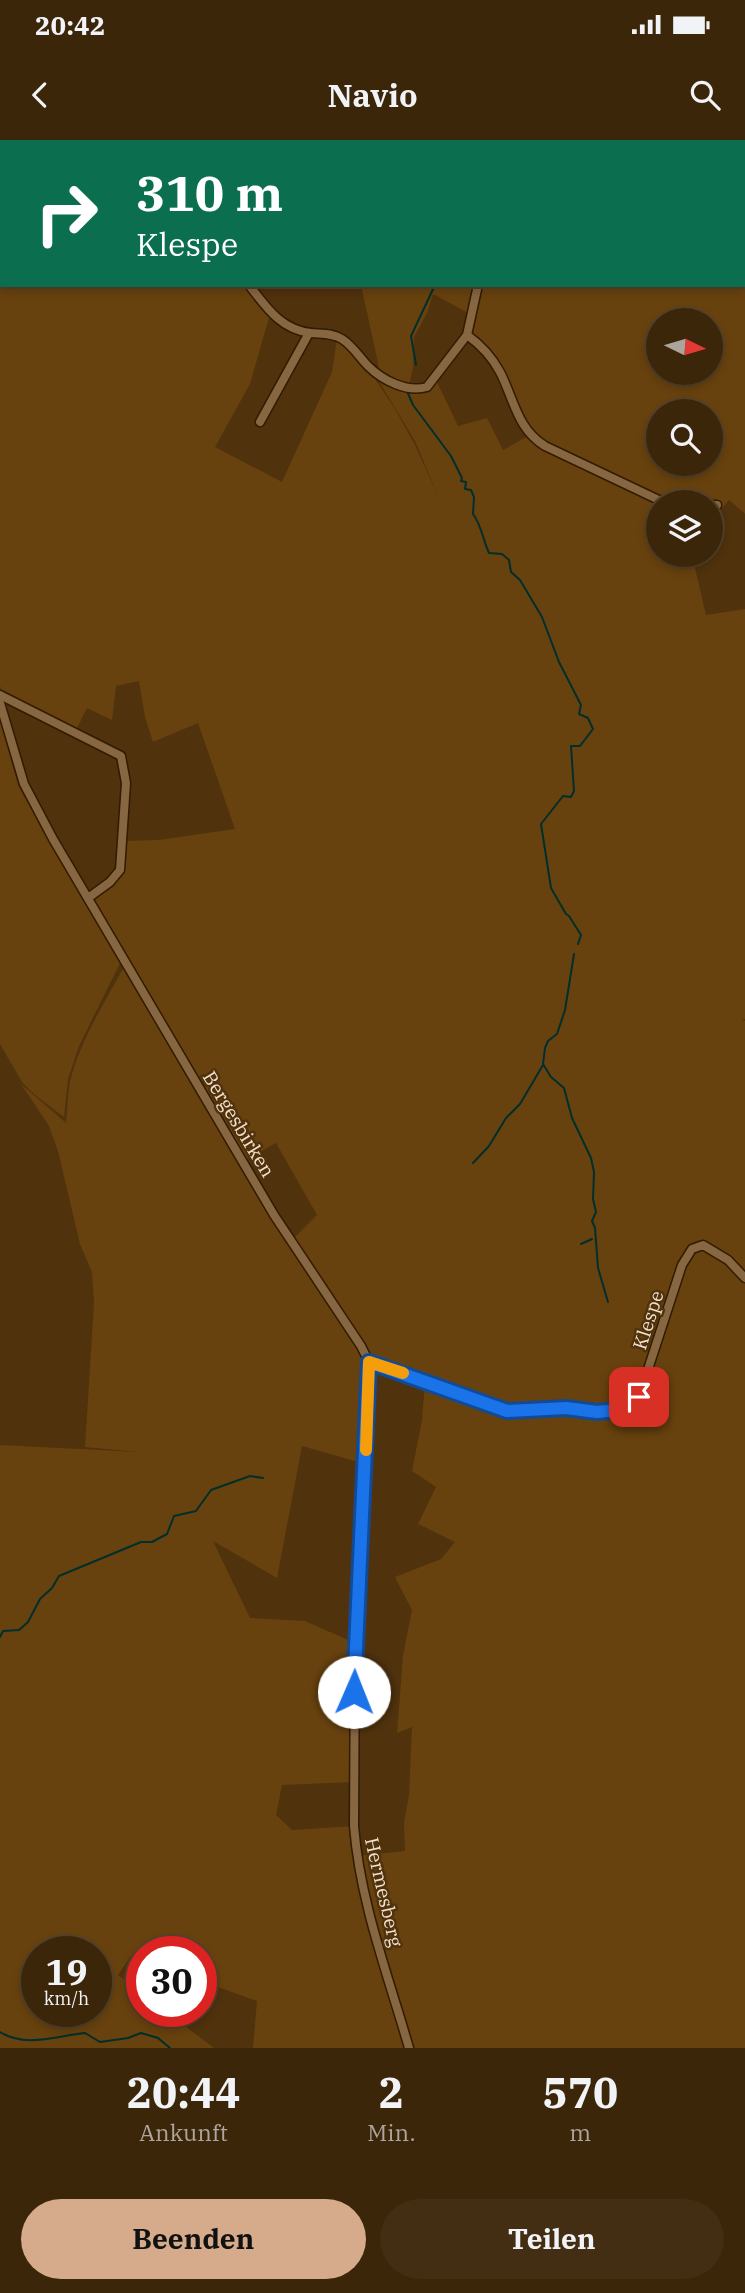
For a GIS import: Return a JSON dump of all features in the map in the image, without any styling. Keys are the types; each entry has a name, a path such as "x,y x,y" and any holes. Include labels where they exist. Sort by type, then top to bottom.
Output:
{"street":[{"path":"252,287 282,323 310,333 321,332 340,337 380,375 396,384 415,389 427,387 467,335 478,287"},
{"path":"260,422 310,333"},
{"path":"467,335 491,358 523,427 530,435 545,446 646,494"},
{"path":"0,695 121,756 126,783 120,870 110,883 88,898"},
{"name":"Bergesbirken","path":"0,703 24,784 53,839 274,1215 369,1362"},
{"name":"Klespe","path":"369,1362 507,1411 566,1408 597,1412 616,1410 639,1397 682,1265 692,1249 703,1245 717,1251 745,1279"},
{"name":"Hermesberg","path":"369,1362 355,1643 354,1826 356,1856 363,1889 409,2048"}],"shaded area":[{"path":"0,287 249,287 270,314 250,384 215,447 282,482 332,372 337,339 368,368 395,409 438,496 415,441 374,373 415,391 436,380 458,426 487,418 503,450 528,436 646,496 646,567 695,567 706,615 745,609 745,1019 742,1019 745,1021 745,1276 717,1250 691,1248 637,1396 615,1409 513,1409 370,1361 333,1295 293,1239 317,1215 276,1143 247,1159 201,1086 92,898 122,873 125,841 159,840 235,829 198,723 153,742 145,717 139,681 116,686 112,720 87,708 76,730 3,694 0,686"},
{"path":"361,287 476,287 470,314 433,294 427,313 414,337 409,386 380,372"},
{"path":"479,287 745,287 745,514 729,500 723,507 723,490 646,490 646,492 532,434 472,331"},
{"path":"0,720 18,785 50,843 122,959 79,1046 68,1079 64,1117 22,1082 0,1044"},
{"path":"125,965 369,1362 365,1464 302,1446 277,1578 213,1541 250,1618 305,1621 355,1643 355,1782 282,1785 276,1815 292,1830 354,1826 357,1856 405,1851 404,1823 409,1795 412,1727 397,1733 403,1656 412,1610 395,1577 441,1559 455,1542 418,1524 436,1487 412,1471 422,1420 425,1382 508,1412 565,1410 617,1413 640,1398 683,1267 693,1250 703,1247 716,1253 745,1280 745,2048 253,2048 257,2001 217,1987 217,1936 126,1936 126,1963 118,1975 126,1981 126,2027 186,2027 214,2048 0,2048 0,1445 140,1452 85,1447 94,1303 92,1272 80,1244 58,1151 49,1126 21,1084 66,1123 72,1074 89,1032"}],"waterway":[{"path":"416,365 411,336 434,287"},
{"path":"407,391 413,405 451,456 461,481 466,482 465,489 471,490 474,497 473,514 489,553 502,554 509,560 511,572 520,580 542,617 559,662 581,705 579,714 588,718 593,729 580,746 571,746 574,791 571,797 563,796 541,824 551,888 581,935 578,944"},
{"path":"574,954 565,1010 557,1034 548,1041 545,1048 543,1064 551,1077 564,1088 572,1118 591,1158 596,1212 592,1221 598,1268 608,1302"},
{"path":"473,1163 489,1146 506,1118 520,1104 543,1065"},
{"path":"581,1244 592,1239"},
{"path":"0,1637 3,1631 19,1630 28,1622 40,1599 52,1588 59,1576 167,1534 174,1516 196,1511 211,1490 250,1476 263,1478"},
{"path":"0,2032 10,2037 31,2040 85,2033 100,2042 141,2033 158,2038 170,2048"}],"slow traffic":[{"path":"366,1450 369,1362 403,1373"}],"route":[{"path":"354,1692 369,1362 507,1411 566,1408 597,1412 616,1410 639,1397"}]}
